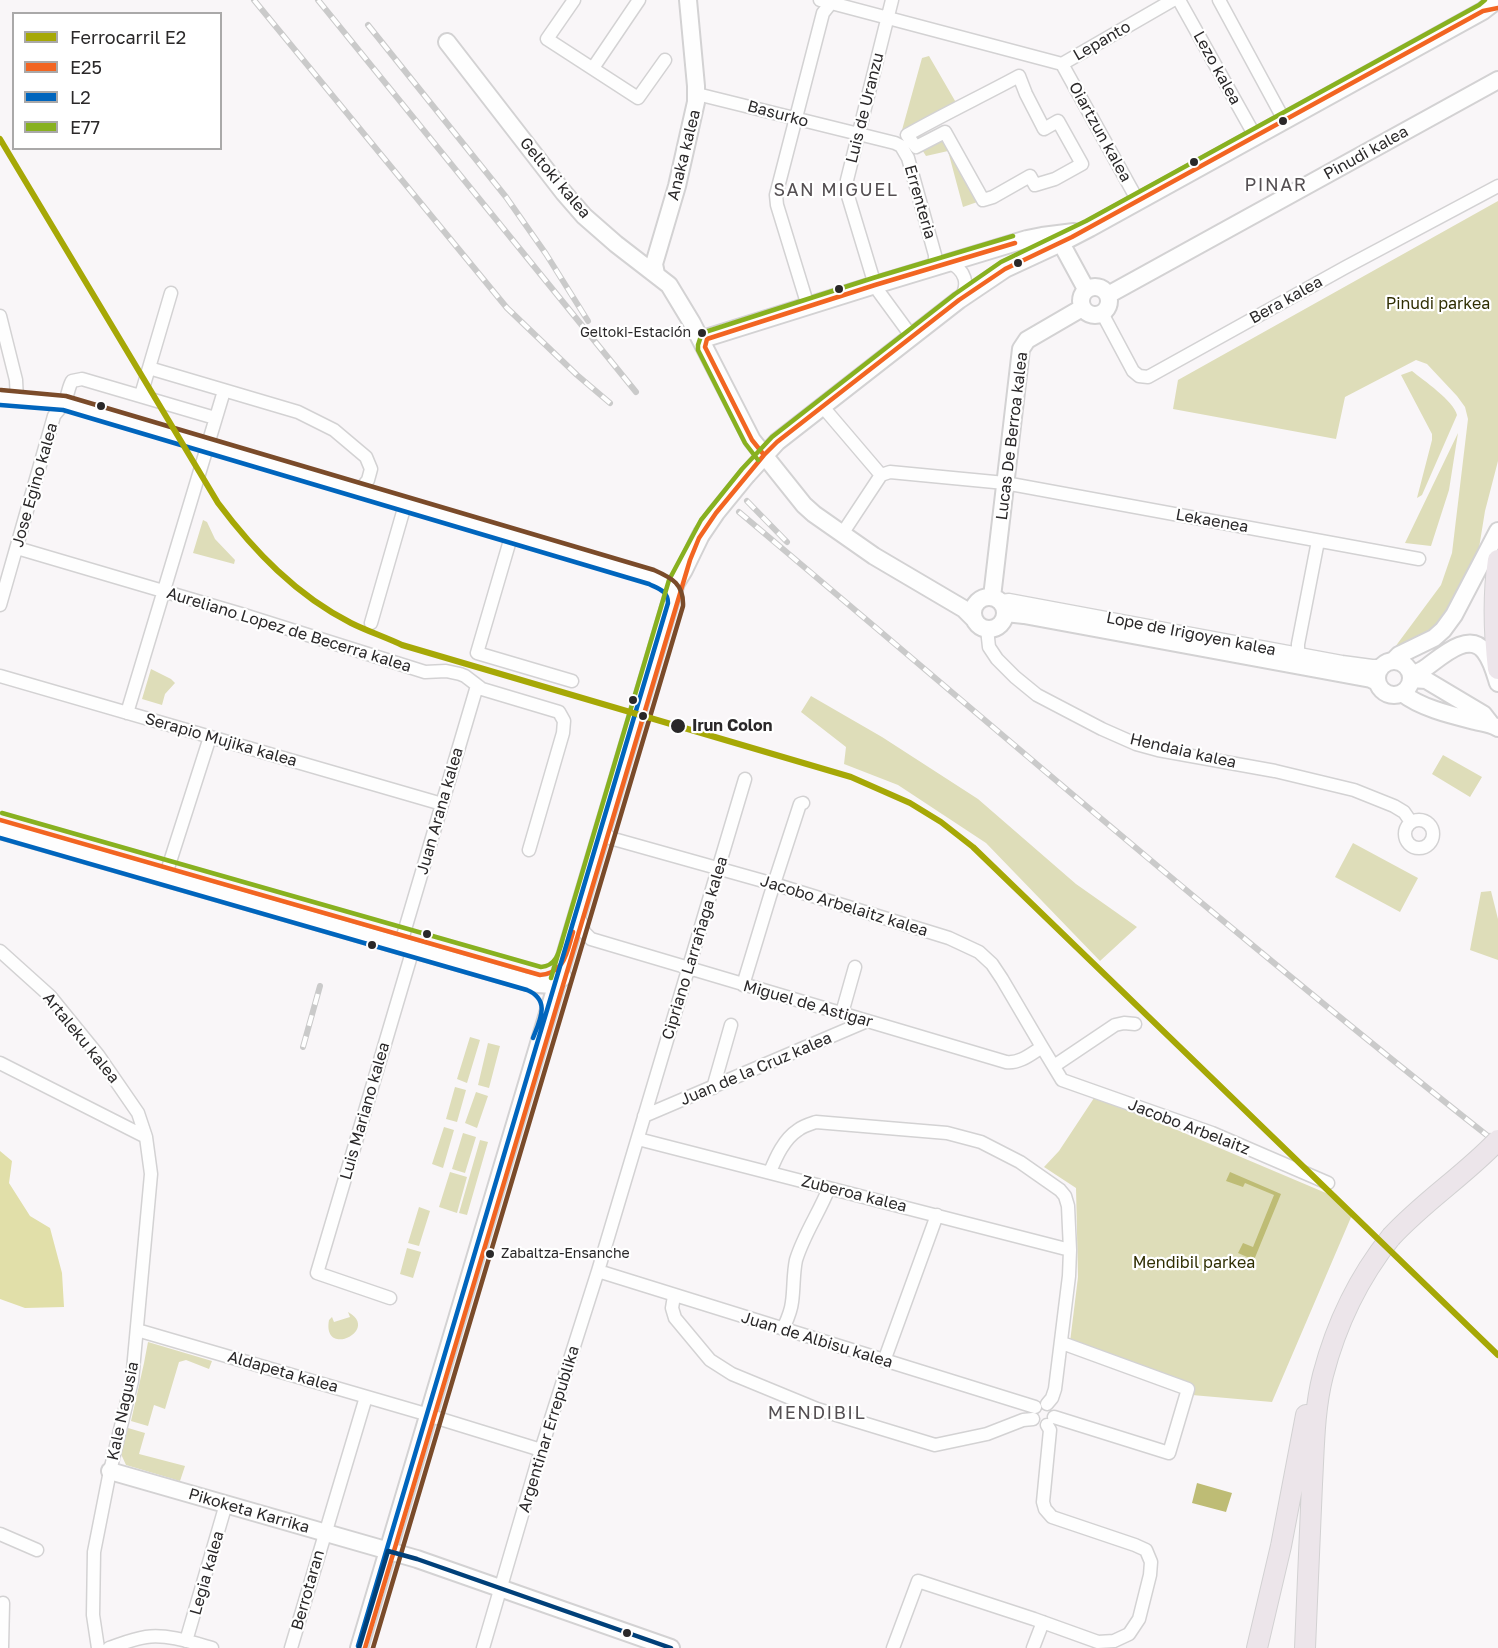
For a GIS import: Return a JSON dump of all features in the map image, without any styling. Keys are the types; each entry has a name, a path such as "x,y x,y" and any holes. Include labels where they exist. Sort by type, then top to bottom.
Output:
{"main road":[{"name":"Anaka kalea","path":"657,270 697,94 688,0"},
{"path":"431,1416 550,1009 581,922 675,593 701,535 716,513 764,454 777,442 959,300 1005,269 1084,231 1493,6"},
{"name":"Geltoki kalea","path":"447,42 564,194 584,216 631,256 657,270 703,338 752,440 764,454"},
{"name":"Pinudi kalea","path":"1108,295 1498,80"},
{"path":"703,338 990,250 1042,236 1084,231"},
{"path":"631,256 648,255 663,237"},
{"path":"1061,243 1086,289"},
{"path":"1098,287 1108,295 1108,305 1102,314 1091,315 1082,308 1080,298 1086,289 1098,287"},
{"name":"Lucas De Berroa kalea","path":"1000,604 1005,483 1021,349 1027,340 1082,308"},
{"path":"747,475 754,457 752,440 764,444 777,442"},
{"path":"764,454 808,509 874,556 963,609 980,624 992,629 1002,624 1000,604 985,597 979,600 973,612 980,624"},
{"path":"1498,531 1454,615 1443,630 1434,638 1400,655 1384,670 1379,688 1390,695 1396,695 1408,682 1450,649 1470,644 1484,650 1498,683"},
{"path":"1498,560 1495,606 1498,669"},
{"name":"Lope de Irigoyen kalea","path":"1000,604 1035,617 1371,679 1384,670"},
{"path":"1384,670 1404,665 1410,699 1476,722 1494,725"},
{"path":"1408,682 1426,680 1484,714 1494,725"},
{"path":"0,819 168,868 523,981 545,992 550,1009"},
{"path":"0,830 408,943 540,975 555,972 562,964 563,970 553,984 542,985 523,981"},
{"path":"365,1648 391,1551 606,831"},
{"path":"1305,1648 1315,1435 1319,1392 1329,1356 1346,1312 1364,1275 1391,1237 1498,1140"},
{"path":"1257,1648 1281,1546 1306,1412 1319,1392"},
{"name":"Pikoketa Karrika","path":"110,1471 391,1551 670,1648"},
{"path":"358,1648 391,1551"},
{"path":"1306,1616 1315,1631 1316,1648"}],"street":[{"path":"574,0 547,39 638,98 664,60"},
{"path":"593,69 639,0"},
{"name":"Luis de Uranzu","path":"892,0 847,180 848,196 875,285 912,337"},
{"name":"Lepanto","path":"1062,63 1173,0"},
{"name":"Lezo kalea","path":"1179,0 1255,136"},
{"name":"Lezo kalea","path":"1219,0 1284,120"},
{"path":"808,306 776,200 825,2 1062,63"},
{"name":"Oiartzun kalea","path":"1062,63 1138,201"},
{"path":"1019,76 1026,94 1044,129 1058,121 1082,164 1055,179 1035,185 1030,176 993,197 983,200 945,132 916,147 907,135 958,106 1019,76"},
{"name":"Basurko","path":"697,94 858,134"},
{"name":"Errenteria","path":"858,134 895,143 904,150 935,255 942,265"},
{"name":"Bera kalea","path":"1102,314 1133,371 1139,376 1148,377 1498,186"},
{"path":"990,250 1003,251 1043,241 1061,243"},
{"path":"942,265 961,270 966,282 959,300"},
{"path":"171,293 141,395 215,418"},
{"path":"1,323 16,380 17,400"},
{"path":"149,368 298,412 334,430 366,457 371,470 368,480 359,491"},
{"name":"Jose Egino kalea","path":"0,605 3,586 17,548 54,416 64,403 72,381 82,379 141,395"},
{"path":"127,713 224,391"},
{"path":"0,397 64,403 652,578 669,585 675,593"},
{"path":"823,407 881,475 842,534"},
{"name":"Lekaenea","path":"881,475 890,472 1005,483 1419,559"},
{"path":"371,623 405,505"},
{"path":"652,578 663,578 672,573 688,546 701,535"},
{"path":"512,537 477,653 572,681"},
{"path":"1298,654 1318,541"},
{"name":"Aureliano Lopez de Becerra kalea","path":"17,548 425,672 446,671 465,676 482,689 559,712 564,721 563,733 529,850"},
{"name":"Lope de Irigoyen kalea","path":"1000,604 1009,600 1384,670"},
{"name":"Hendaia kalea","path":"980,624 989,647 997,659 1015,677 1037,695 1102,729 1136,744 1158,750 1275,771 1354,790 1394,806 1404,812 1412,822"},
{"name":"Serapio Mujika kalea","path":"0,676 442,804"},
{"name":"Juan Arana kalea","path":"408,943 474,683"},
{"path":"168,868 210,737"},
{"name":"Cipriano Larrañaga kalea","path":"638,1139 745,779"},
{"path":"743,985 800,804 803,803"},
{"name":"Jacobo Arbelaitz kalea","path":"606,831 610,838 774,884 949,938 979,952 992,964 1002,979 1042,1047"},
{"name":"Miguel de Astigar","path":"581,922 584,932 591,939 1006,1062 1013,1063 1042,1047"},
{"name":"Luis Mariano kalea","path":"390,1298 317,1273 408,943"},
{"name":"Artaleku kalea","path":"0,951 50,996 98,1055 138,1113 146,1137"},
{"path":"842,1013 855,967"},
{"name":"Juan de la Cruz kalea","path":"644,1116 867,1021"},
{"path":"1054,1066 1115,1025 1136,1024"},
{"path":"713,1088 731,1025"},
{"name":"Jacobo Arbelaitz","path":"1042,1047 1062,1080 1212,1133 1328,1183"},
{"path":"0,1063 146,1137"},
{"path":"674,1296 672,1308 675,1318 710,1360 732,1374 818,1409 935,1445 987,1434 1023,1420 1052,1398 1062,1343 1070,1276 1068,1206 1060,1190 1020,1162 981,1142 947,1133 816,1122 799,1128 787,1139 770,1172"},
{"name":"Kale Nagusia","path":"98,1648 93,1614 93,1556 110,1471 132,1381 151,1174 146,1137"},
{"name":"Zuberoa kalea","path":"638,1139 1070,1250"},
{"name":"Argentinar Errepublika","path":"483,1648 541,1450 638,1139"},
{"path":"783,1329 792,1304 795,1264 800,1248 823,1205 829,1188"},
{"path":"884,1361 937,1215"},
{"name":"Juan de Albisu kalea","path":"598,1271 1038,1410 1037,1424 1051,1421"},
{"name":"Aldapeta kalea","path":"137,1330 541,1450"},
{"path":"1051,1421 1169,1453 1188,1389 1062,1343"},
{"name":"Berrotaran","path":"291,1648 366,1397"},
{"path":"893,1648 918,1581 1098,1642 1114,1641 1129,1634 1138,1619 1150,1575 1151,1562 1146,1550 1052,1516 1045,1509 1043,1502 1053,1411 1038,1410"},
{"name":"Legia kalea","path":"186,1641 226,1504"},
{"path":"0,1534 37,1550"},
{"path":"2,1648 3,1603"},
{"path":"1033,1648 1043,1622"},
{"path":"109,1648 146,1637 160,1636 212,1648"}],"green space":[{"path":"929,56 958,106 907,135 902,130 922,58"},
{"path":"945,132 983,200 963,207 948,151 926,156 919,145"},
{"name":"Pinudi parkea","path":"1498,201 1498,461 1485,511 1479,548 1453,606 1434,627 1398,651 1395,647 1441,585 1452,553 1468,419 1465,407 1457,396 1427,364 1416,360 1345,397 1336,439 1173,409 1178,380"},
{"path":"1412,371 1444,397 1455,409 1457,415 1422,495 1417,498 1432,434 1401,375"},
{"path":"1458,433 1449,490 1431,546 1405,543"},
{"path":"203,520 207,522 215,539 235,560 234,564 193,553"},
{"path":"151,669 175,683 165,694 162,705 142,699"},
{"path":"811,696 882,737 978,799 1076,884 1137,927 1100,961 986,843 898,785 844,764 846,747 801,712"},
{"path":"1443,755 1482,777 1470,797 1432,774"},
{"path":"1353,843 1418,878 1400,912 1335,877"},
{"path":"1491,891 1498,919 1498,960 1470,950 1481,892"},
{"path":"470,1037 480,1040 467,1083 457,1079"},
{"path":"488,1043 500,1046 489,1088 478,1085"},
{"path":"455,1087 466,1090 457,1122 446,1119"},
{"path":"476,1092 488,1096 477,1128 465,1123"},
{"name":"Mendibil parkea","path":"1094,1098 1137,1113 1333,1196 1352,1215 1272,1402 1192,1395 1070,1342 1078,1277 1076,1188 1044,1167 1059,1151"},
{"path":"444,1127 454,1130 443,1168 432,1164"},
{"path":"463,1133 476,1137 465,1173 452,1169"},
{"path":"480,1140 488,1142 467,1215 459,1213"},
{"path":"450,1172 467,1177 457,1213 439,1207"},
{"path":"419,1207 430,1211 419,1246 408,1243"},
{"path":"407,1248 421,1252 413,1278 400,1274"},
{"path":"348,1312 356,1319 358,1326 355,1333 341,1339 334,1338 329,1332 329,1320 332,1317 334,1322 350,1317"},
{"path":"148,1342 212,1361 209,1369 186,1360 179,1362 165,1409 154,1405 148,1426 131,1421"},
{"path":"128,1428 145,1433 139,1454 185,1466 180,1481 126,1465 121,1454"}],"shaded area":[{"path":"0,1151 12,1161 9,1183 30,1216 50,1228 62,1273 64,1307 25,1308 0,1299"},
{"path":"1230,1172 1281,1194 1254,1260 1238,1253 1243,1243 1253,1247 1274,1195 1245,1183 1243,1187 1226,1181"},
{"path":"1197,1483 1232,1493 1226,1512 1192,1503"}],"railway":[{"path":"254,0 507,308 610,403"},
{"path":"318,0 636,392"},
{"path":"368,25 506,197 546,254 588,321"},
{"path":"747,501 787,542"},
{"path":"739,512 1210,910 1498,1144"},
{"path":"303,1047 320,986"}],"rail line":[{"name":"E2","path":"0,139 218,503 261,555 294,585 331,612 402,645 851,777 910,803 941,822 973,847 1498,1355"}],"transit line":[{"name":"E77","path":"551,978 669,580 701,520 742,469 772,437 955,294 1001,262 1086,221 1485,0"},
{"name":"E25","path":"365,1648 690,560 699,538 716,513 777,442 959,300 1005,269 1072,237 1483,11 1498,8"},
{"name":"E77","path":"758,460 745,443 698,350 702,333 1013,236"},
{"name":"E25","path":"764,455 752,440 705,347 707,339 1015,243"},
{"path":"1,390 66,396 654,570 676,583 683,598 683,606 373,1648"},
{"name":"L2","path":"0,405 63,410 649,584 662,591 668,599 358,1646"},
{"name":"E77","path":"2,813 541,967 555,960 564,934"},
{"name":"E25","path":"0,820 540,975 560,966 567,954 573,932"},
{"name":"L2","path":"0,838 527,990 539,999 542,1011 533,1038"},
{"path":"359,1648 388,1551 417,1559 671,1648"}],"place":[{"name":"Geltoki-Estación","path":"702,333"},
{"name":"Irun Colon","path":"678,726"},
{"name":"Zabaltza-Ensanche","path":"490,1254"}],"district":[{"name":"PINAR","path":"1276,185"},
{"name":"SAN MIGUEL","path":"836,190"},
{"name":"MENDIBIL","path":"817,1413"}]}
